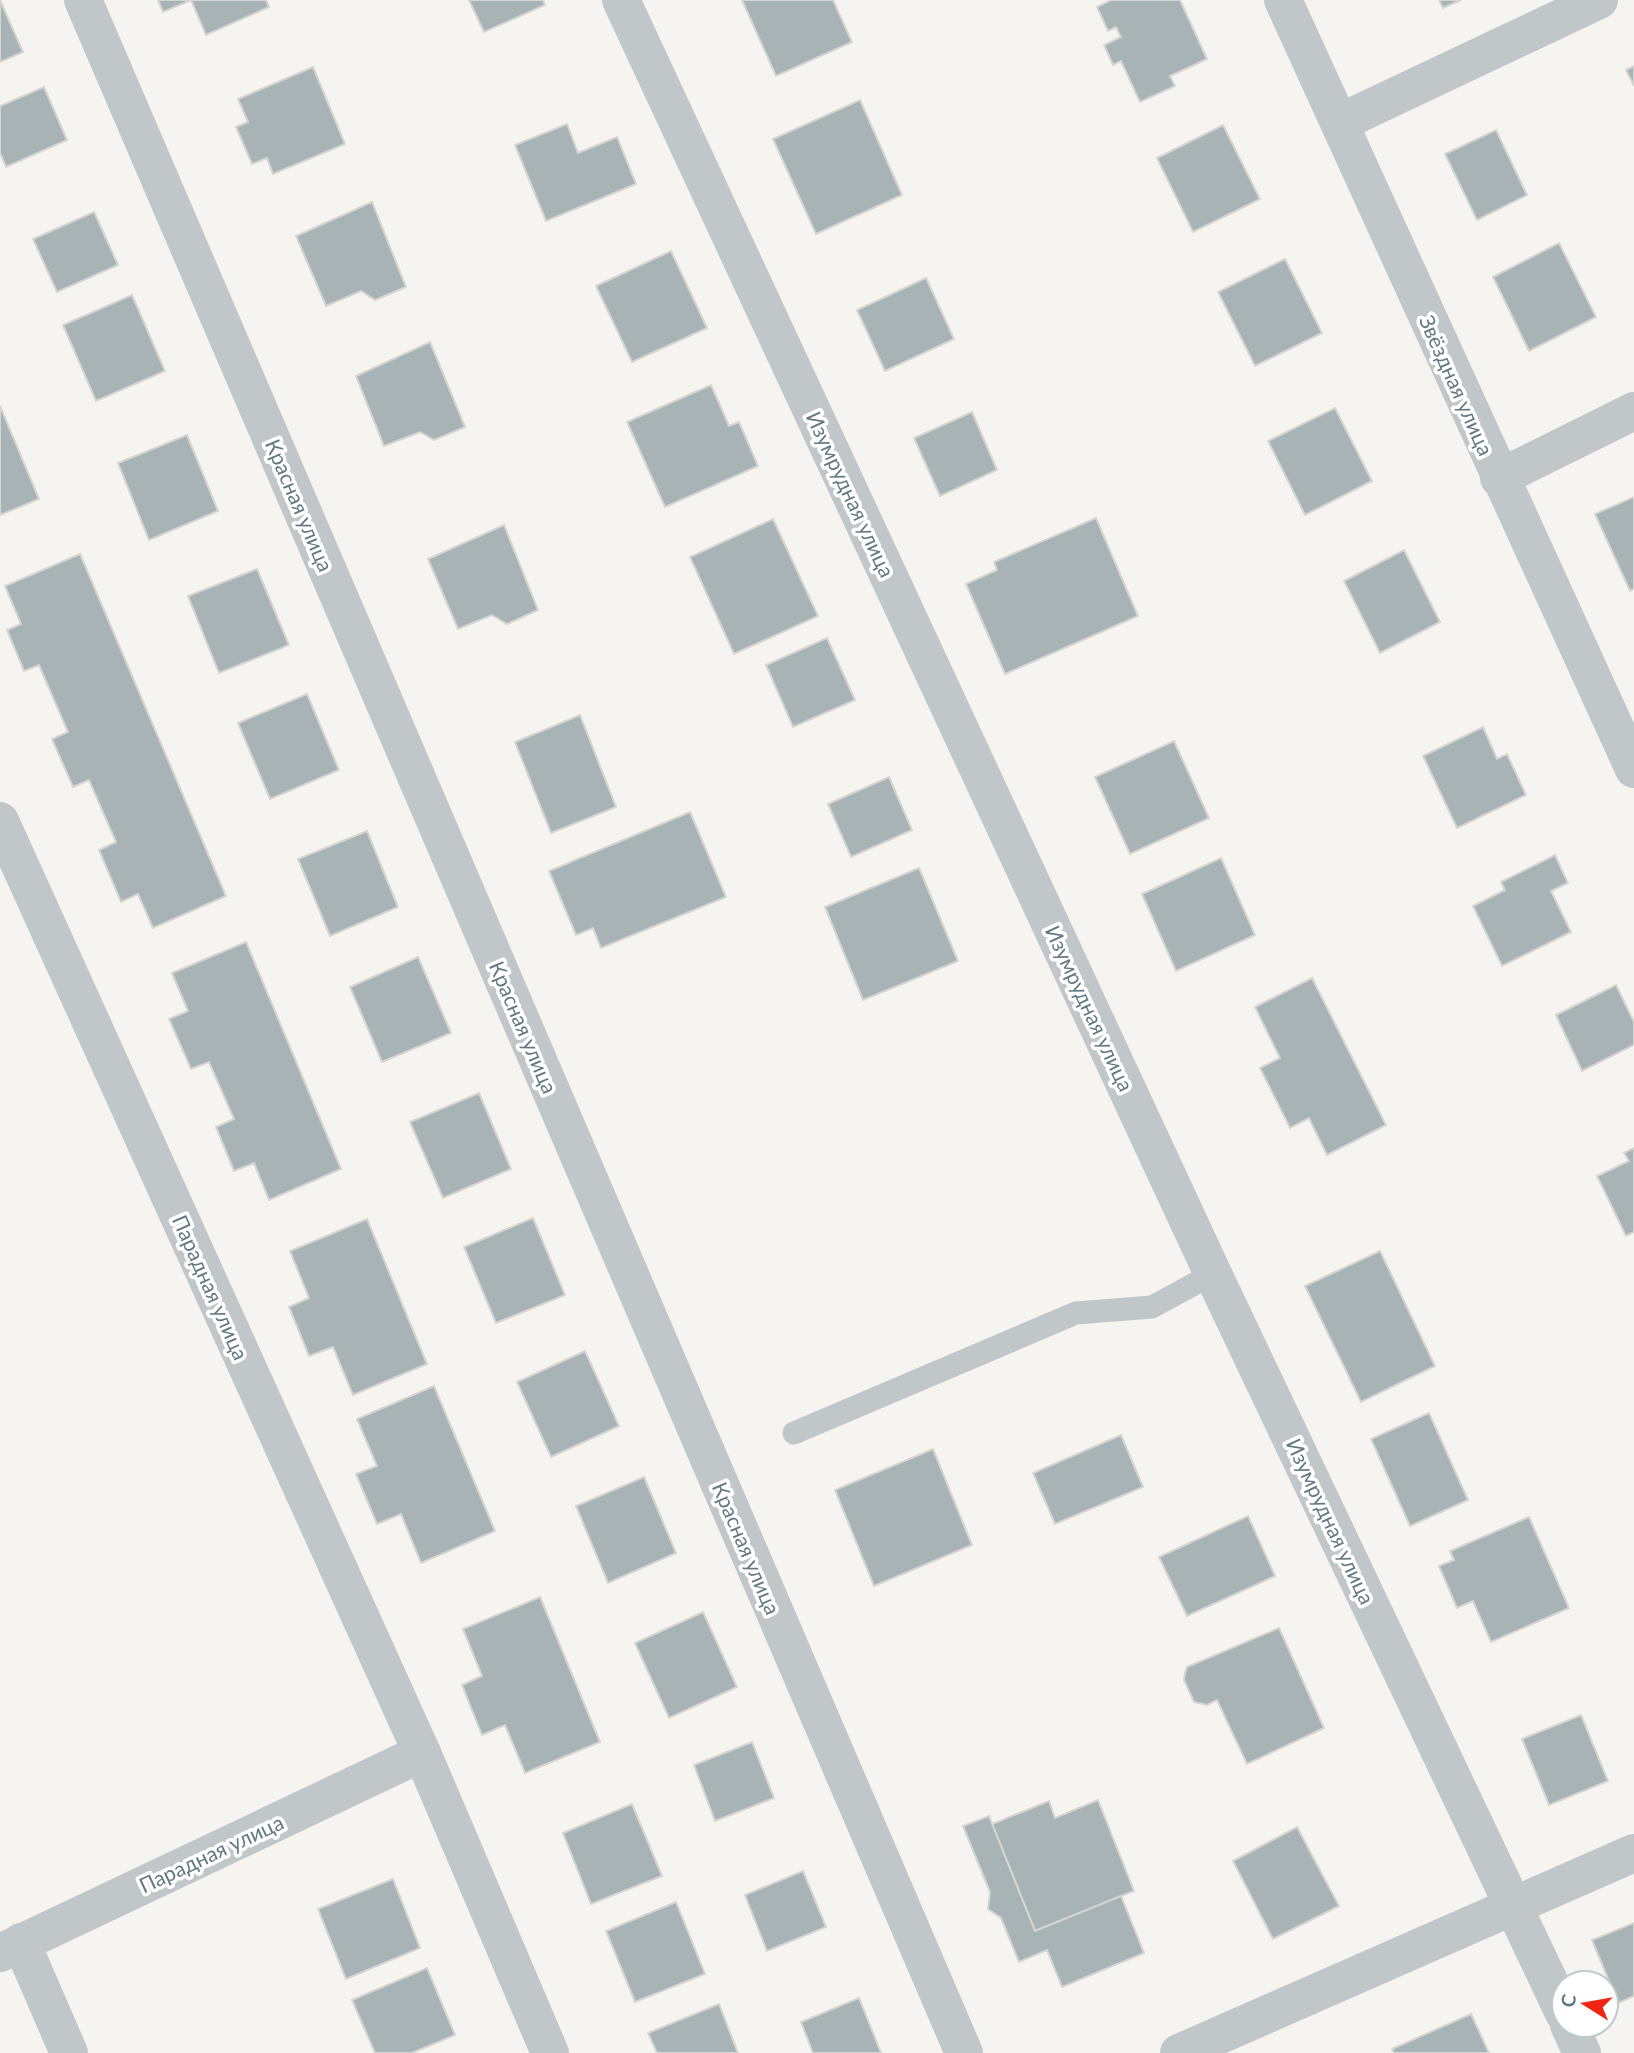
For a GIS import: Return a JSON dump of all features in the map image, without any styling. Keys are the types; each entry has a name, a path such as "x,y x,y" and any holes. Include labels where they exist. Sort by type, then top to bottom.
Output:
{"street":[{"name":"Красная улица","path":"83,0 964,2053"},
{"name":"Изумрудная улица","path":"621,0 1213,1274 1550,1983"},
{"name":"Звёздная улица","path":"1283,0 1341,122 1499,478 1634,769"},
{"path":"1341,122 1599,0"},
{"path":"1499,478 1634,411"},
{"name":"Парадная улица","path":"0,821 422,1753 551,2053"},
{"name":"Парадная улица","path":"11,1948 422,1753"},
{"path":"1178,2053 1634,1853"},
{"path":"11,1948 69,2053"}],"lane":[{"path":"794,1433 1076,1313 1152,1307 1213,1274"}],"building":[{"path":"0,0 23,52 0,62"},
{"path":"158,0 191,0 163,12"},
{"path":"191,0 266,0 269,7 206,35"},
{"path":"469,0 543,0 545,5 484,32"},
{"path":"742,0 833,0 852,42 776,76"},
{"path":"1111,0 1180,0 1207,59 1170,76 1175,86 1140,102 1121,61 1113,65 1104,45 1121,37 1116,27 1108,31 1097,7"},
{"path":"1439,0 1461,0 1443,8"},
{"path":"1634,66 1634,86 1626,70"},
{"path":"313,67 345,144 273,174 267,158 252,164 236,127 248,122 238,99"},
{"path":"44,87 67,140 6,167 0,153 0,106"},
{"path":"860,100 902,195 816,234 773,139"},
{"path":"567,124 578,153 617,137 636,184 546,221 515,145"},
{"path":"1223,125 1260,199 1193,232 1157,158"},
{"path":"1496,130 1527,195 1477,220 1445,154"},
{"path":"372,202 406,287 375,300 361,291 326,306 296,236"},
{"path":"94,212 118,265 57,292 33,239"},
{"path":"1559,243 1596,317 1529,351 1493,277"},
{"path":"671,251 707,328 632,362 596,286"},
{"path":"1285,259 1322,333 1255,366 1218,292"},
{"path":"926,278 954,339 885,371 857,310"},
{"path":"132,295 165,371 96,401 63,325"},
{"path":"430,342 465,427 434,440 420,432 384,446 356,376"},
{"path":"711,385 729,426 739,422 758,466 665,507 627,422"},
{"path":"0,406 39,499 0,515"},
{"path":"1335,408 1372,481 1305,515 1268,441"},
{"path":"972,412 997,470 940,496 914,438"},
{"path":"187,435 218,511 149,540 118,463"},
{"path":"1634,497 1634,589 1630,591 1595,514"},
{"path":"1096,518 1138,616 1005,674 966,584 997,570 994,562"},
{"path":"773,519 818,616 734,654 690,557"},
{"path":"504,525 538,610 507,624 492,615 458,629 428,559"},
{"path":"1404,550 1440,622 1380,653 1344,581"},
{"path":"80,554 226,896 153,928 138,894 121,902 99,850 116,842 89,780 73,787 52,739 68,732 39,665 24,671 7,630 21,624 5,586"},
{"path":"257,569 289,645 219,673 188,596"},
{"path":"827,638 855,700 793,727 766,665"},
{"path":"307,694 339,770 270,799 238,723"},
{"path":"580,715 616,807 551,833 515,742"},
{"path":"1483,727 1497,759 1507,754 1526,795 1457,828 1423,756"},
{"path":"1174,741 1209,818 1130,854 1095,777"},
{"path":"889,777 912,830 851,857 828,804"},
{"path":"690,812 726,897 601,948 593,928 576,935 549,871"},
{"path":"367,831 398,907 330,936 298,859"},
{"path":"1555,855 1568,883 1551,891 1571,932 1502,966 1473,906 1505,890 1501,882"},
{"path":"1221,858 1255,935 1176,971 1142,894"},
{"path":"919,868 958,961 863,1000 825,907"},
{"path":"246,942 341,1169 269,1200 254,1163 234,1171 216,1127 234,1119 209,1062 191,1069 169,1019 188,1011 172,973"},
{"path":"418,957 451,1033 382,1062 350,987"},
{"path":"1312,978 1386,1125 1327,1155 1309,1118 1290,1128 1260,1068 1280,1058 1255,1007"},
{"path":"1616,985 1634,1022 1634,1045 1582,1071 1556,1015"},
{"path":"479,1093 511,1169 443,1198 410,1122"},
{"path":"1634,1148 1634,1232 1626,1236 1597,1176 1629,1161 1624,1153"},
{"path":"533,1218 565,1295 496,1323 464,1247"},
{"path":"367,1219 427,1364 353,1395 333,1347 309,1356 289,1307 309,1298 290,1251"},
{"path":"1380,1251 1435,1366 1361,1402 1305,1286"},
{"path":"585,1351 619,1426 551,1457 517,1382"},
{"path":"434,1386 495,1531 421,1563 401,1514 377,1524 356,1474 377,1466 357,1419"},
{"path":"1429,1413 1468,1500 1410,1526 1371,1439"},
{"path":"1121,1435 1143,1487 1055,1524 1033,1473"},
{"path":"933,1449 972,1545 874,1586 835,1490"},
{"path":"644,1477 676,1553 608,1583 576,1506"},
{"path":"1248,1516 1275,1576 1187,1616 1159,1557"},
{"path":"1529,1517 1569,1608 1491,1642 1473,1601 1457,1608 1439,1566 1454,1560 1450,1551"},
{"path":"540,1597 600,1742 525,1773 505,1725 482,1735 462,1685 482,1676 463,1629"},
{"path":"703,1612 737,1687 669,1718 635,1643"},
{"path":"1279,1628 1324,1728 1247,1764 1217,1700 1207,1705 1194,1702 1184,1680 1185,1673 1187,1667"},
{"path":"1581,1715 1608,1781 1549,1805 1522,1739"},
{"path":"752,1742 774,1798 715,1821 694,1765"},
{"path":"1098,1800 1134,1891 1035,1931 992,1824 1049,1801 1055,1818"},
{"path":"632,1804 662,1876 591,1904 563,1833"},
{"path":"989,1816 1035,1931 1121,1896 1144,1953 1062,1987 1047,1950 1019,1962 1001,1918 988,1909 990,1892 963,1826"},
{"path":"1297,1827 1339,1906 1273,1939 1233,1861"},
{"path":"803,1871 826,1927 767,1951 745,1895"},
{"path":"393,1879 420,1948 346,1979 318,1909"},
{"path":"676,1902 705,1974 635,2002 606,1931"},
{"path":"1634,1923 1634,1996 1620,2002 1620,1969 1604,1969 1592,1940"},
{"path":"427,1968 455,2035 412,2053 375,2053 352,2000"},
{"path":"859,1998 881,2053 813,2053 801,2022"},
{"path":"719,2004 738,2053 657,2053 648,2033"},
{"path":"1471,2014 1489,2053 1394,2053 1392,2049"}]}
